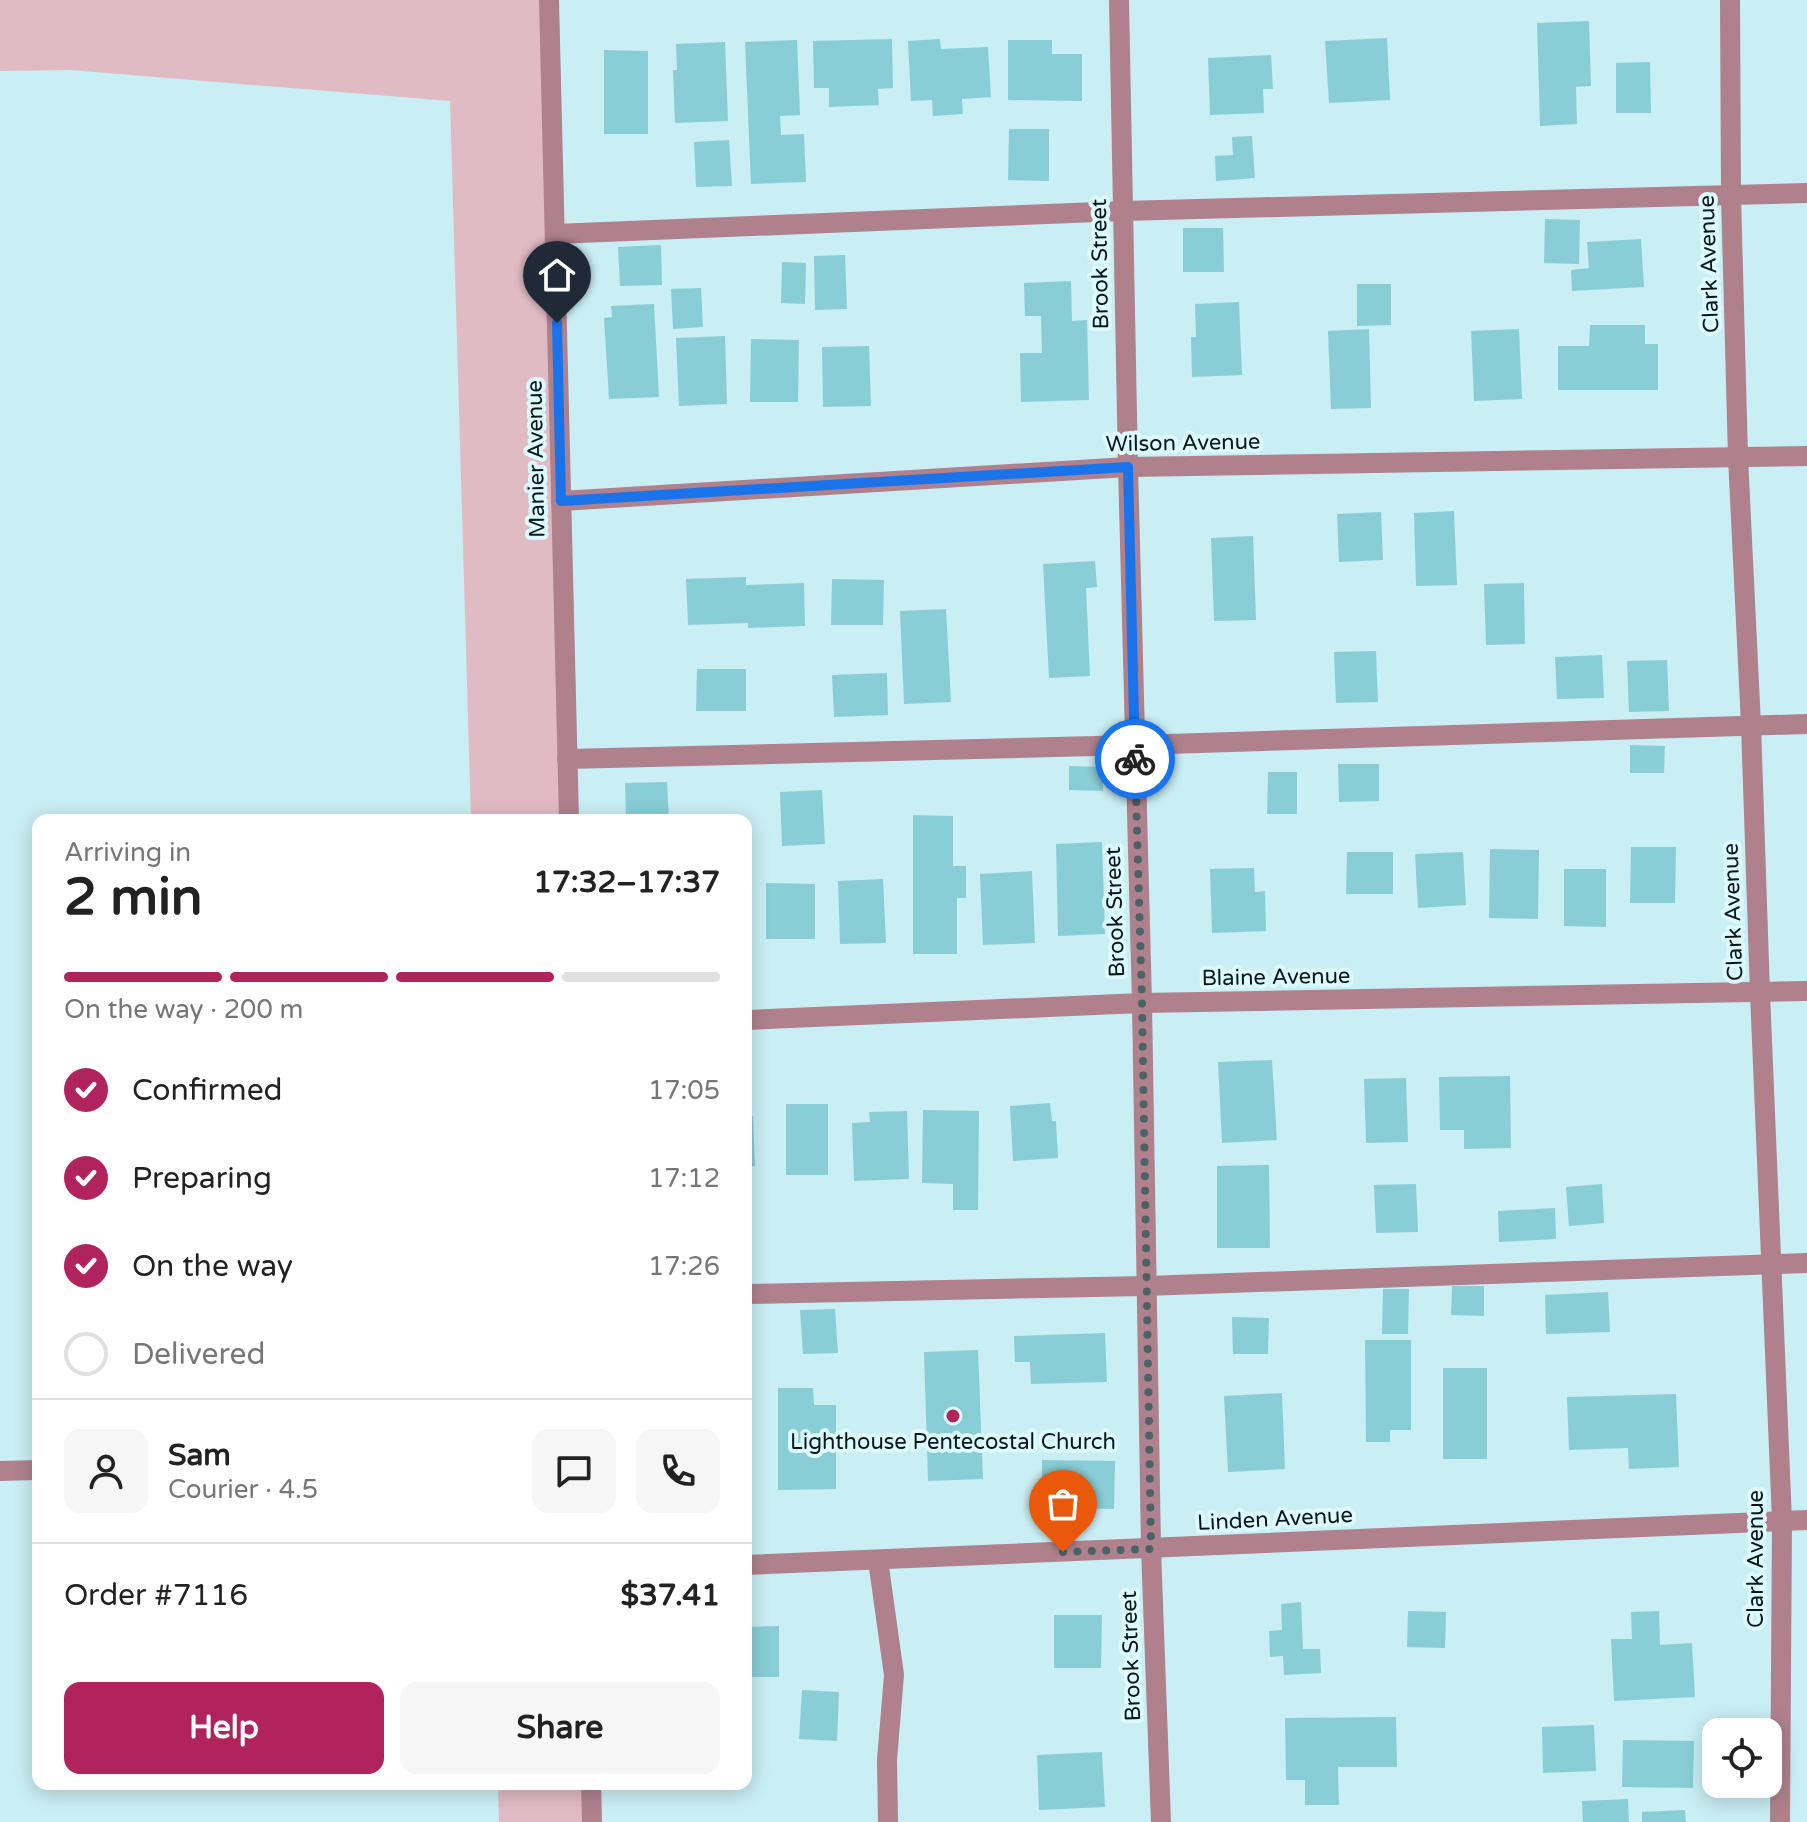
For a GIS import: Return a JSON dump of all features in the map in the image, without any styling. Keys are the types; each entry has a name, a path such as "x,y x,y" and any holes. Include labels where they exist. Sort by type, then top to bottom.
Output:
{"street":[{"name":"Manier Avenue","path":"549,0 569,814"},
{"name":"Brook Street","path":"1119,0 1151,1549 1161,1822"},
{"name":"Clark Avenue","path":"1730,0 1731,196 1738,457 1782,1521 1780,1822"},
{"path":"555,234 1123,211 1807,193"},
{"name":"Wilson Avenue","path":"561,501 1128,467 1807,456"},
{"path":"567,759 1807,724"},
{"name":"Blaine Avenue","path":"752,1020 1142,1003 1807,991"},
{"path":"752,1294 1146,1286 1807,1263"},
{"path":"0,1471 32,1470"},
{"name":"Linden Avenue","path":"752,1565 1807,1520"},
{"path":"878,1560 894,1675 887,1760 888,1822"},
{"path":"591,1790 592,1822"}],"shaded area":[{"path":"0,0 549,0 569,814 471,814 450,101 70,70 0,71"},
{"path":"498,1790 591,1790 592,1822 499,1822"}],"building":[{"path":"1589,21 1591,86 1576,87 1577,124 1540,126 1537,23"},
{"path":"1387,38 1390,100 1329,103 1325,41"},
{"path":"892,39 893,88 878,89 879,105 829,107 829,88 814,88 813,41"},
{"path":"940,39 941,49 988,47 991,97 962,99 963,114 933,116 932,100 911,101 908,41"},
{"path":"797,40 800,115 780,116 781,135 804,134 806,182 751,184 745,42"},
{"path":"1008,40 1052,40 1052,54 1082,54 1082,101 1008,100"},
{"path":"725,42 728,121 675,123 673,70 677,70 676,44"},
{"path":"604,50 648,51 648,134 604,134"},
{"path":"1271,55 1273,89 1263,89 1264,113 1210,115 1208,58"},
{"path":"1650,62 1651,113 1616,113 1616,63"},
{"path":"1009,129 1049,129 1049,181 1008,180"},
{"path":"1252,136 1255,178 1216,181 1215,156 1233,155 1232,137"},
{"path":"729,140 732,186 696,187 694,142"},
{"path":"1545,219 1580,220 1579,264 1544,263"},
{"path":"1183,228 1223,228 1224,272 1183,272"},
{"path":"1641,239 1644,287 1572,291 1571,270 1589,268 1587,242"},
{"path":"661,245 662,285 620,286 618,247"},
{"path":"845,255 847,309 815,310 814,256"},
{"path":"782,262 806,263 805,304 781,303"},
{"path":"1071,281 1072,321 1087,320 1089,400 1021,402 1020,353 1042,353 1041,316 1025,316 1024,283"},
{"path":"1357,284 1391,284 1391,325 1357,326"},
{"path":"701,288 703,327 673,329 671,289"},
{"path":"1239,302 1242,375 1192,377 1191,337 1196,337 1195,304"},
{"path":"654,304 659,397 609,399 604,318 612,317 611,306"},
{"path":"1590,325 1645,325 1645,344 1658,344 1658,390 1558,390 1558,346 1589,346"},
{"path":"1369,329 1371,408 1331,409 1328,331"},
{"path":"1519,329 1522,399 1474,401 1471,331"},
{"path":"725,336 727,404 679,406 676,338"},
{"path":"751,339 799,340 798,402 750,402"},
{"path":"869,346 871,406 823,407 822,347"},
{"path":"1454,511 1457,585 1416,586 1414,513"},
{"path":"1381,512 1383,560 1339,562 1337,514"},
{"path":"1253,536 1256,620 1214,621 1211,538"},
{"path":"1095,561 1097,587 1086,588 1090,676 1049,678 1043,564"},
{"path":"746,577 746,585 804,583 805,626 748,628 748,623 688,625 686,579"},
{"path":"832,579 884,580 883,625 831,625"},
{"path":"1524,583 1525,644 1486,645 1484,584"},
{"path":"946,609 951,702 904,704 900,611"},
{"path":"1376,651 1378,702 1336,703 1334,652"},
{"path":"1602,655 1604,698 1557,699 1555,657"},
{"path":"1667,660 1669,711 1629,712 1627,661"},
{"path":"697,669 746,669 746,711 696,711"},
{"path":"887,673 888,715 834,717 832,675"},
{"path":"1630,745 1665,746 1664,773 1630,773"},
{"path":"1338,764 1379,764 1379,801 1339,802"},
{"path":"1069,766 1103,767 1103,791 1069,790"},
{"path":"1268,772 1297,772 1297,814 1267,814"},
{"path":"667,782 669,814 626,814 625,783"},
{"path":"822,790 825,844 782,846 780,792"},
{"path":"913,815 953,816 953,866 966,866 966,898 957,898 957,954 913,954"},
{"path":"1102,842 1105,934 1058,936 1056,844"},
{"path":"1631,847 1676,847 1675,903 1630,903"},
{"path":"1490,849 1539,850 1538,919 1489,918"},
{"path":"1347,852 1393,852 1393,894 1346,894"},
{"path":"1463,852 1466,905 1418,908 1415,854"},
{"path":"1254,868 1255,892 1265,891 1266,931 1212,933 1210,869"},
{"path":"1564,869 1606,869 1606,927 1564,926"},
{"path":"1032,871 1035,943 983,945 980,874"},
{"path":"883,879 886,943 840,944 838,881"},
{"path":"766,883 815,884 815,939 766,939"},
{"path":"1272,1060 1277,1140 1222,1143 1218,1062"},
{"path":"1510,1076 1511,1148 1464,1149 1464,1130 1440,1130 1439,1077"},
{"path":"1406,1078 1408,1142 1366,1143 1364,1079"},
{"path":"1050,1103 1052,1121 1056,1121 1058,1158 1013,1161 1010,1106"},
{"path":"786,1104 828,1104 828,1175 786,1175"},
{"path":"923,1110 979,1111 978,1210 953,1210 953,1184 922,1183"},
{"path":"907,1111 909,1179 854,1181 852,1123 870,1122 869,1112"},
{"path":"752,1116 755,1166 752,1166"},
{"path":"1269,1165 1270,1248 1217,1248 1217,1166"},
{"path":"1416,1184 1418,1232 1376,1233 1374,1185"},
{"path":"1602,1184 1604,1223 1569,1226 1566,1187"},
{"path":"1555,1208 1556,1239 1499,1242 1498,1211"},
{"path":"1452,1286 1484,1286 1484,1316 1451,1315"},
{"path":"1383,1289 1409,1289 1408,1334 1382,1334"},
{"path":"1608,1292 1610,1332 1546,1334 1545,1295"},
{"path":"835,1309 838,1353 803,1354 800,1310"},
{"path":"1232,1317 1269,1318 1268,1354 1233,1354"},
{"path":"1105,1333 1107,1382 1031,1384 1030,1362 1015,1362 1014,1336"},
{"path":"1365,1340 1411,1340 1411,1430 1390,1430 1390,1442 1366,1442"},
{"name":"Lighthouse Pentecostal Church","path":"978,1350 983,1479 928,1481 924,1352"},
{"path":"1443,1368 1487,1368 1487,1459 1443,1459"},
{"path":"778,1388 813,1388 814,1405 836,1405 836,1489 778,1490"},
{"path":"1282,1393 1285,1469 1228,1472 1224,1396"},
{"path":"1676,1394 1679,1467 1629,1469 1628,1448 1569,1450 1567,1397"},
{"path":"1042,1460 1115,1461 1114,1509 1042,1508"},
{"path":"1301,1602 1303,1649 1320,1649 1321,1673 1284,1675 1283,1656 1270,1657 1269,1631 1282,1630 1281,1604"},
{"path":"1408,1611 1446,1612 1445,1648 1407,1647"},
{"path":"1659,1611 1660,1645 1692,1643 1695,1697 1614,1701 1611,1639 1632,1639 1631,1612"},
{"path":"1054,1615 1102,1615 1101,1668 1054,1668"},
{"path":"779,1626 779,1677 752,1677 752,1627"},
{"path":"802,1690 839,1692 837,1741 799,1739"},
{"path":"1396,1717 1397,1767 1338,1767 1339,1805 1305,1805 1305,1780 1286,1780 1285,1718"},
{"path":"1594,1725 1596,1771 1543,1773 1542,1727"},
{"path":"1623,1740 1694,1741 1693,1788 1622,1787"},
{"path":"1102,1752 1105,1807 1039,1810 1037,1755"},
{"path":"1628,1799 1629,1822 1583,1822 1582,1801"},
{"path":"1685,1810 1686,1822 1642,1822 1642,1812"}],"way so far":[{"path":"1063,1552 1151,1549 1135,759"}],"place":[{"name":"Lighthouse Pentecostal Church","path":"953,1416"}],"route":[{"path":"557,323 561,501 1128,467 1135,759"}]}
